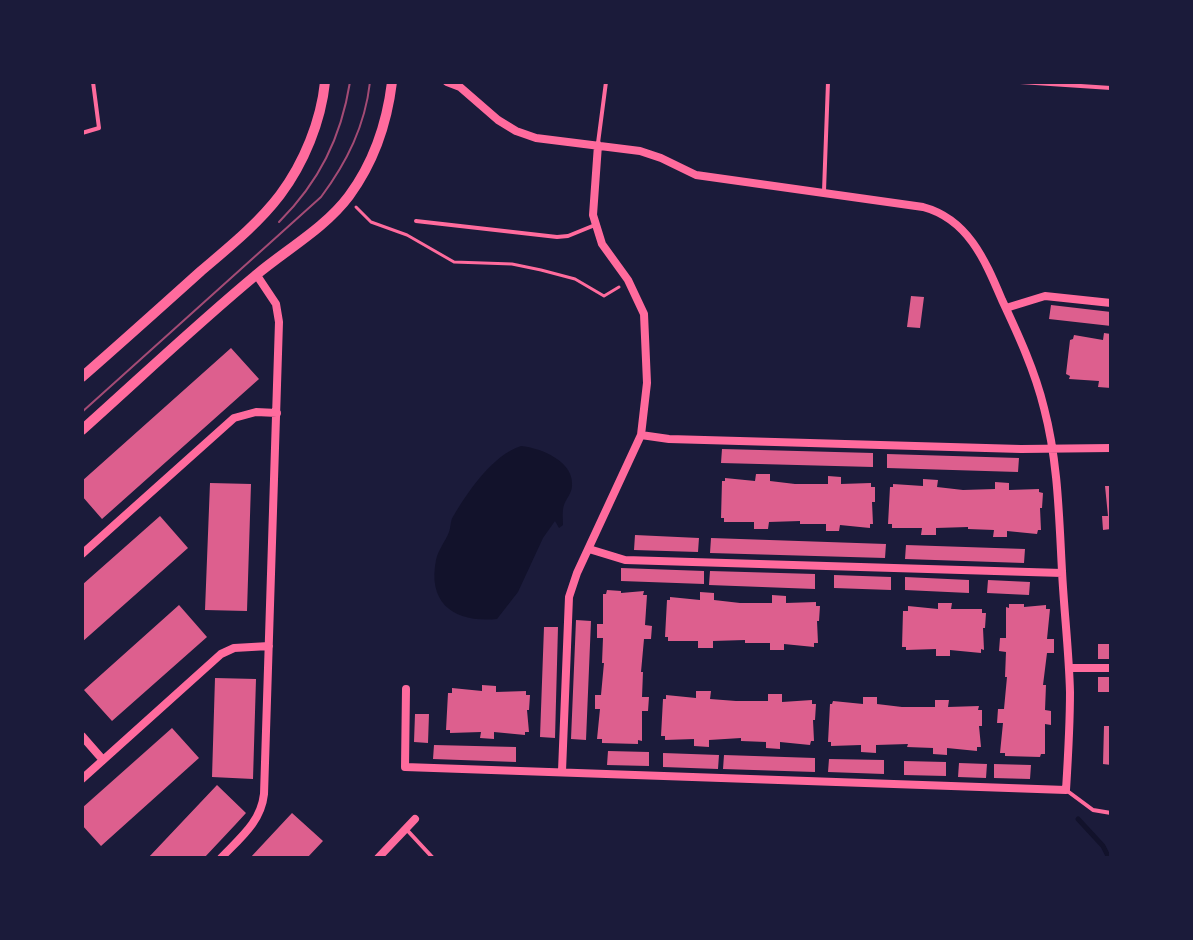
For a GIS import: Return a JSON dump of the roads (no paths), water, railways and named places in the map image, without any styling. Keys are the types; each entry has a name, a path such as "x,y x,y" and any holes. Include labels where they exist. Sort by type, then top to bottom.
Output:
{"street":[{"path":"82,377 230,246 281,194 313,132 325,82"},
{"path":"82,430 256,274 330,217 348,198 366,169 380,137 392,82"},
{"path":"406,689 405,767 1066,790 1069,668 1059,504 1044,407 1006,308 973,241 953,221 923,207 696,175 640,151 554,141 516,131 498,120 460,87 447,82"},
{"path":"562,771 569,597 641,435 647,383 644,314 638,298 602,244 595,225 592,197 598,145"},
{"path":"221,858 255,823 263,809 279,313 256,274"},
{"path":"1006,308 1045,296 1111,303"},
{"path":"82,554 234,418 244,414 277,413"},
{"path":"641,435 685,439 1111,448"},
{"path":"589,549 625,560 1062,573"},
{"path":"82,779 221,654 234,648 269,646"},
{"path":"1069,668 1111,668"},
{"path":"82,736 103,760"},
{"path":"378,858 415,819"}],"lane":[{"path":"82,133 99,128 93,82"},
{"path":"598,145 606,82"},
{"path":"824,191 828,82"},
{"path":"1020,82 1111,88"},
{"path":"416,221 557,237 595,225"},
{"path":"1066,790 1093,810 1111,813"},
{"path":"405,828 433,858"}],"waterway":[{"path":"1078,819 1103,846 1109,858"}],"tram line":[{"path":"279,222 306,191 326,158 341,122 350,82"},
{"path":"82,412 321,197 353,143 364,114 370,82"}]}
